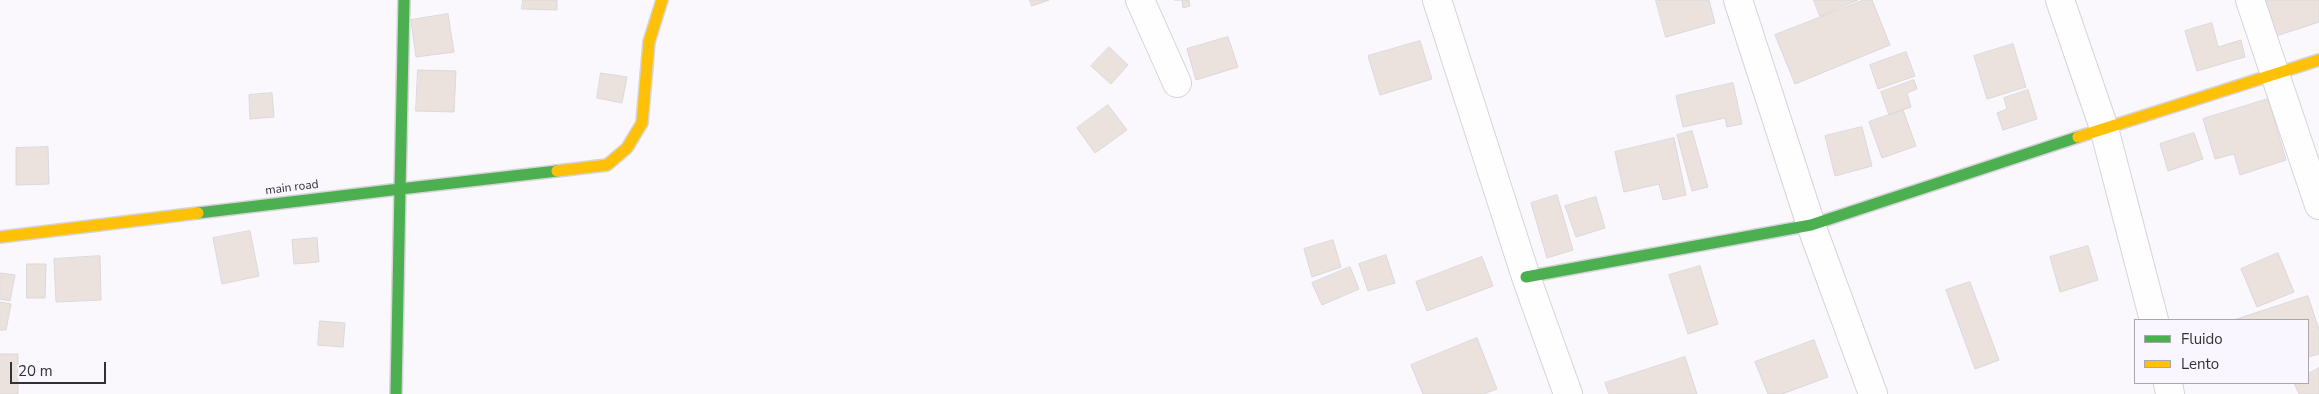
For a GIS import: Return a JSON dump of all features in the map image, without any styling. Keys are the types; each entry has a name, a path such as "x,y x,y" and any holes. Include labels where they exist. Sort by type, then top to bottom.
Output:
{"street":[{"path":"396,394 404,0"},
{"name":"main road","path":"0,237 607,165 627,148 642,123 649,42 662,0"},
{"path":"1140,0 1177,83"},
{"path":"1437,0 1526,276 1568,394"},
{"path":"1738,0 1812,226 1873,394"},
{"path":"2060,0 2104,128 2154,319"},
{"path":"2250,0 2319,205"},
{"path":"1526,276 1812,226 2104,128 2319,60"}],"building":[{"path":"523,0 557,0 557,10 522,9"},
{"path":"1030,0 1049,0 1032,6"},
{"path":"1182,0 1189,0 1190,6 1183,8"},
{"path":"1656,0 1709,0 1715,23 1666,37"},
{"path":"1814,0 1858,0 1820,16"},
{"path":"1864,0 1872,0 1890,45 1795,84 1775,35"},
{"path":"2258,0 2319,0 2319,22 2270,38"},
{"path":"448,14 454,52 416,57 411,20"},
{"path":"2212,23 2218,47 2241,40 2245,57 2197,71 2185,31"},
{"path":"1228,37 1238,67 1196,80 1187,49"},
{"path":"1420,41 1432,79 1380,95 1368,56"},
{"path":"2013,44 2026,87 1987,99 1974,56"},
{"path":"1109,47 1128,65 1111,84 1091,66"},
{"path":"1906,52 1915,76 1878,89 1870,65"},
{"path":"418,70 456,71 454,112 416,111"},
{"path":"601,73 627,77 622,103 597,98"},
{"path":"1914,80 1917,89 1907,93 1911,107 1889,115 1881,92"},
{"path":"1733,83 1742,124 1727,127 1725,118 1683,127 1676,96"},
{"path":"2028,90 2037,119 2003,130 1997,113 2007,109 2004,98"},
{"path":"272,93 274,117 250,119 249,95"},
{"path":"2268,99 2286,160 2240,175 2234,154 2215,159 2203,119"},
{"path":"1108,105 1127,130 1095,153 1077,128"},
{"path":"1903,110 1916,146 1882,158 1869,122"},
{"path":"1862,127 1872,166 1835,176 1825,136"},
{"path":"1692,131 1708,187 1692,191 1677,135"},
{"path":"2194,133 2203,159 2168,171 2160,144"},
{"path":"1674,138 1686,195 1663,200 1659,184 1624,192 1615,152"},
{"path":"48,147 49,184 16,185 16,148"},
{"path":"1557,195 1573,250 1547,258 1531,203"},
{"path":"1596,197 1605,228 1576,237 1565,206"},
{"path":"250,231 259,276 222,284 213,238"},
{"path":"317,238 319,262 294,264 292,240"},
{"path":"1333,240 1341,267 1312,277 1304,249"},
{"path":"2088,246 2098,280 2060,292 2050,257"},
{"path":"2278,253 2294,292 2257,307 2241,269"},
{"path":"1386,255 1395,283 1368,291 1359,264"},
{"path":"100,256 101,300 56,302 54,259"},
{"path":"1482,257 1493,286 1427,311 1416,282"},
{"path":"27,264 46,264 45,298 27,298"},
{"path":"1700,266 1718,324 1688,334 1669,275"},
{"path":"1350,267 1359,289 1322,305 1312,283"},
{"path":"0,273 15,275 10,301 0,299"},
{"path":"1970,282 1999,360 1975,369 1946,290"},
{"path":"2308,296 2319,330 2319,354 2309,357 2309,319 2237,319"},
{"path":"0,302 11,304 6,330 0,330"},
{"path":"320,321 345,323 343,347 318,345"},
{"path":"1477,338 1497,389 1483,394 1423,394 1411,365"},
{"path":"1814,340 1828,377 1782,394 1768,394 1755,362"},
{"path":"0,354 18,354 18,394 0,394"},
{"path":"1685,357 1697,394 1609,394 1605,383"},
{"path":"2319,368 2319,394 2299,394 2294,384 2309,384 2309,373"}],"traffic: fast":[{"path":"198,213 400,189 404,0"},
{"path":"1526,277 1811,225 2078,137"},
{"path":"396,394 400,189 557,171"}],"traffic: slow":[{"path":"557,171 607,165 627,148 642,123 649,42 662,0"},
{"path":"2078,137 2319,60"},
{"path":"0,237 198,213"}]}
